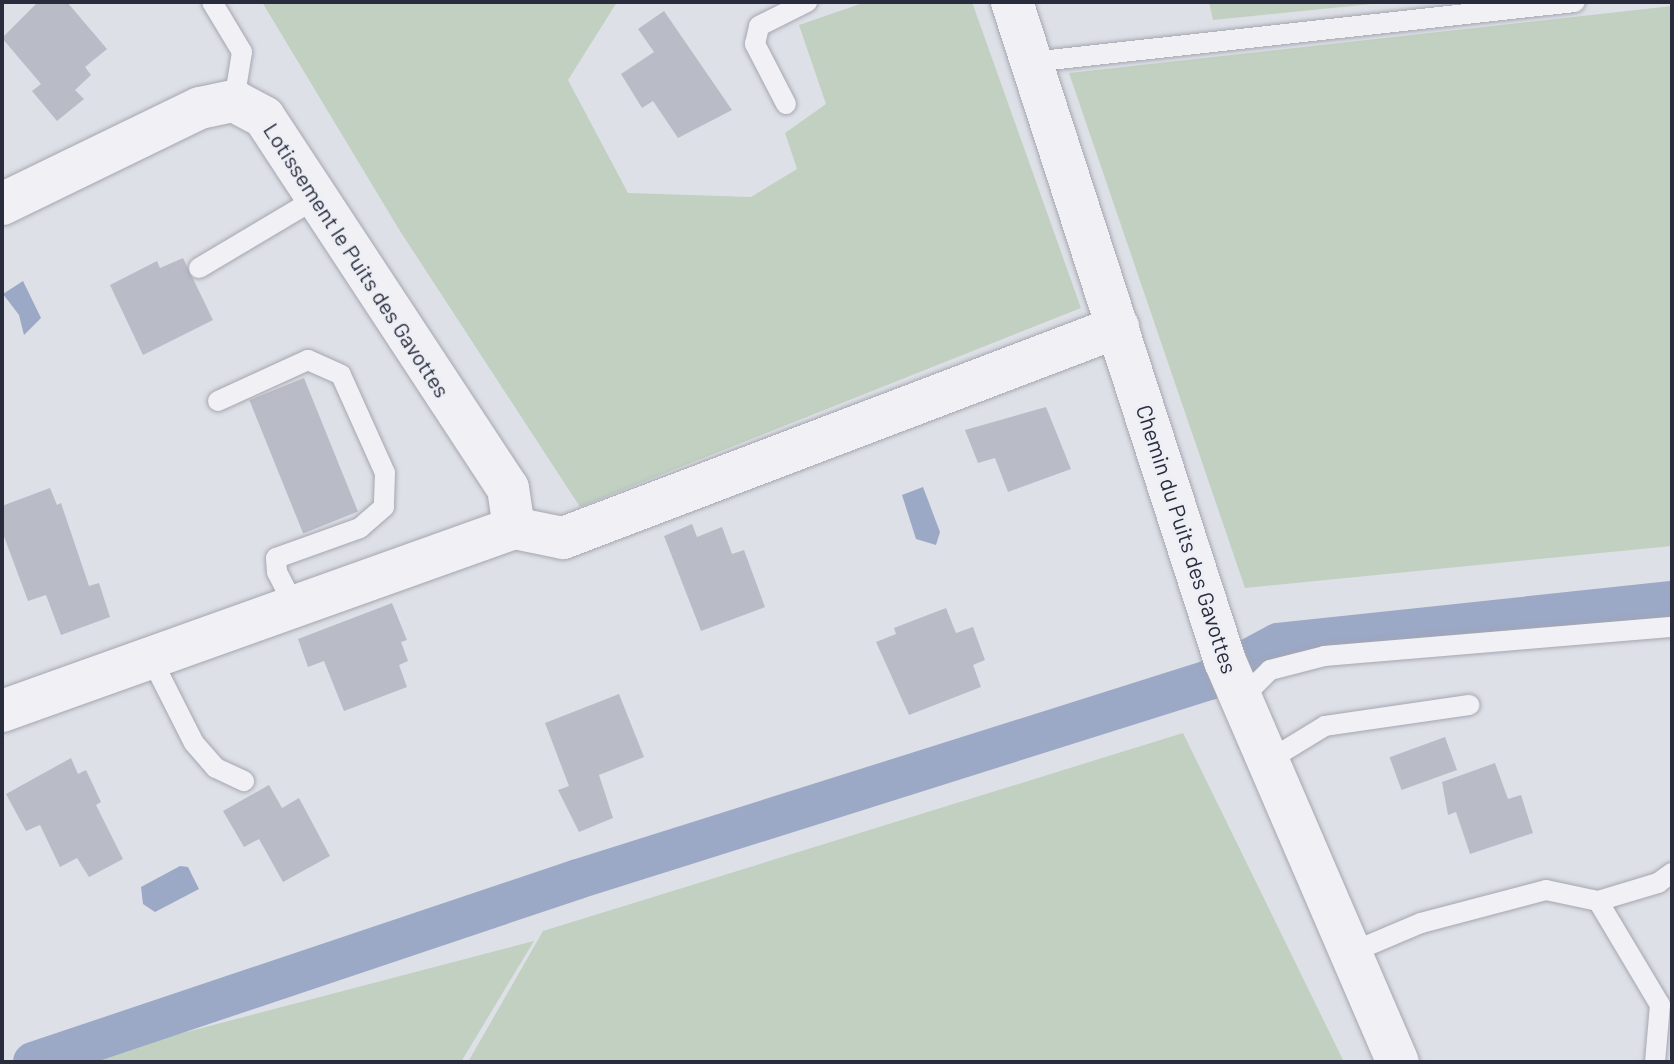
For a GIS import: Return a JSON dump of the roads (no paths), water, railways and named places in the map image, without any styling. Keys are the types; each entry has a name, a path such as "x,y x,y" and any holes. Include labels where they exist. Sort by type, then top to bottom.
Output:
{"street":[{"name":"Chemin du Puits des Gavottes","path":"1012,2 1241,699 1398,1062"},
{"name":"Lotissement le Puits des Gavottes","path":"234,101 264,117 508,488 514,528"},
{"path":"2,204 200,108 234,101"},
{"path":"2,711 514,528 563,538 1118,327"}],"lane":[{"path":"212,2 242,52 234,101"},
{"path":"786,104 755,44 759,26 807,2"},
{"path":"1032,62 1575,2"},
{"path":"199,268 317,198"},
{"path":"218,401 308,360 341,375 385,473 384,507 360,528 276,558 277,572 294,606"},
{"path":"1241,699 1270,670 1325,656 1672,627"},
{"path":"151,658 194,743 216,768 244,781"},
{"path":"1266,762 1325,726 1469,705"},
{"path":"1350,953 1421,923 1546,890 1598,901 1658,883 1672,873"},
{"path":"1598,901 1660,1005 1655,1062"}],"water":[{"path":"23,281 41,318 24,335 19,315 3,294"},
{"path":"923,487 940,532 936,545 916,539 902,495"},
{"path":"180,866 188,867 199,889 155,912 143,904 141,887"}],"waterway":[{"path":"33,1062 578,879 1209,680 1278,643 1672,601"}]}
